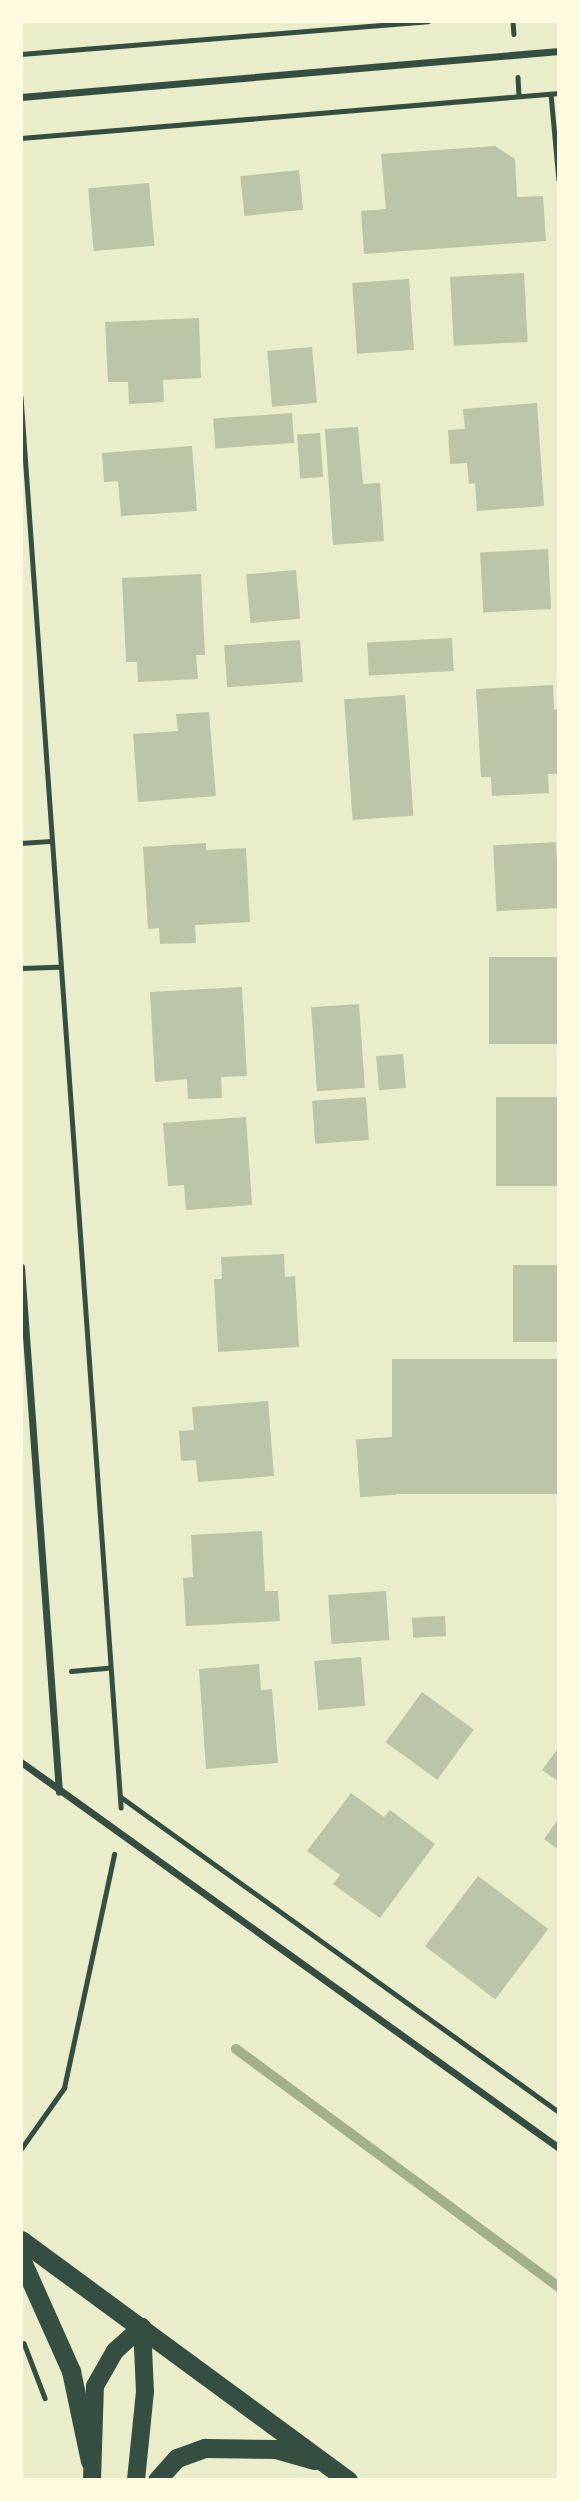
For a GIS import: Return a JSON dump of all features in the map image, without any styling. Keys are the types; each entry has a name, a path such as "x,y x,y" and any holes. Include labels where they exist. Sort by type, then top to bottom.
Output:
{"highway":[{"path":"21,2240 348,2480"},
{"path":"21,2259 71,2371 91,2470"},
{"path":"157,2480 177,2458 205,2448 276,2449 325,2463"}],"main road":[{"path":"91,2470 94,2386 114,2351 142,2327"},
{"path":"136,2480 145,2392 142,2327"}],"street":[{"path":"21,97 559,51"},
{"path":"21,1267 59,1792"},
{"path":"21,1762 59,1792 559,2148"}],"path":[{"path":"21,54 428,21"},
{"path":"551,93 559,180"},
{"path":"21,138 559,93"},
{"path":"21,397 58,967 120,1797 118,1834 64,2088 21,2149"},
{"path":"21,843 51,841"},
{"path":"21,968 58,967"},
{"path":"120,1797 559,2112"}],"building":[{"path":"495,146 515,159 517,197 543,196 546,241 364,254 361,211 386,209 381,154"},
{"path":"299,170 303,210 245,216 240,176"},
{"path":"149,183 154,246 94,251 88,188"},
{"path":"524,273 528,342 454,346 450,277"},
{"path":"409,279 414,350 357,354 352,283"},
{"path":"199,318 201,378 163,380 164,402 129,404 128,382 108,382 105,322"},
{"path":"312,347 317,403 272,407 267,351"},
{"path":"537,403 544,506 477,511 475,483 469,484 467,463 450,464 448,430 465,429 463,409"},
{"path":"292,413 294,443 215,448 213,419"},
{"path":"358,427 363,484 380,483 384,541 333,545 325,429"},
{"path":"320,433 323,477 300,478 297,435"},
{"path":"192,446 197,511 121,516 118,481 104,482 102,453"},
{"path":"548,549 551,609 483,612 480,553"},
{"path":"296,570 300,619 250,623 246,574"},
{"path":"201,574 205,655 196,655 198,679 138,682 137,662 126,662 122,578"},
{"path":"452,638 454,671 369,675 367,642"},
{"path":"300,640 303,682 227,687 224,645"},
{"path":"553,685 554,710 559,709 558,774 548,774 549,793 492,796 491,777 481,777 476,689"},
{"path":"405,695 413,816 353,820 344,699"},
{"path":"209,712 216,796 138,802 133,734 178,731 176,714"},
{"path":"556,842 559,908 497,911 493,845"},
{"path":"206,843 206,850 246,848 250,922 195,925 196,943 160,944 159,928 148,929 143,847"},
{"path":"489,957 559,957 559,1044 489,1044"},
{"path":"242,987 247,1076 221,1077 222,1098 188,1099 187,1079 155,1082 150,992"},
{"path":"359,1004 365,1088 317,1091 311,1007"},
{"path":"403,1054 406,1088 379,1090 376,1056"},
{"path":"366,1097 369,1140 315,1144 312,1101"},
{"path":"496,1097 559,1097 559,1186 496,1186"},
{"path":"246,1117 252,1205 186,1210 184,1185 168,1186 163,1123"},
{"path":"284,1254 285,1277 295,1276 299,1347 218,1352 214,1279 222,1279 221,1257"},
{"path":"513,1265 559,1265 559,1342 513,1342"},
{"path":"392,1359 559,1359 559,1494 392,1494"},
{"path":"268,1401 274,1476 198,1482 196,1460 181,1461 179,1431 194,1430 192,1407"},
{"path":"392,1437 396,1495 360,1497 356,1440"},
{"path":"262,1531 265,1591 278,1591 280,1621 186,1626 183,1578 193,1577 191,1535"},
{"path":"386,1591 389,1640 332,1644 328,1595"},
{"path":"445,1616 446,1636 413,1638 412,1618"},
{"path":"361,1657 365,1706 318,1710 314,1661"},
{"path":"259,1664 261,1690 272,1689 278,1763 206,1769 199,1669"},
{"path":"422,1692 474,1730 437,1780 386,1742"},
{"path":"559,1747 559,1782 542,1770"},
{"path":"351,1793 384,1817 390,1810 435,1844 380,1918 333,1884 340,1875 307,1851"},
{"path":"559,1818 559,1850 544,1839"},
{"path":"478,1876 548,1929 495,1999 425,1946"}],"waterway":[{"path":"236,2049 559,2287"}]}
